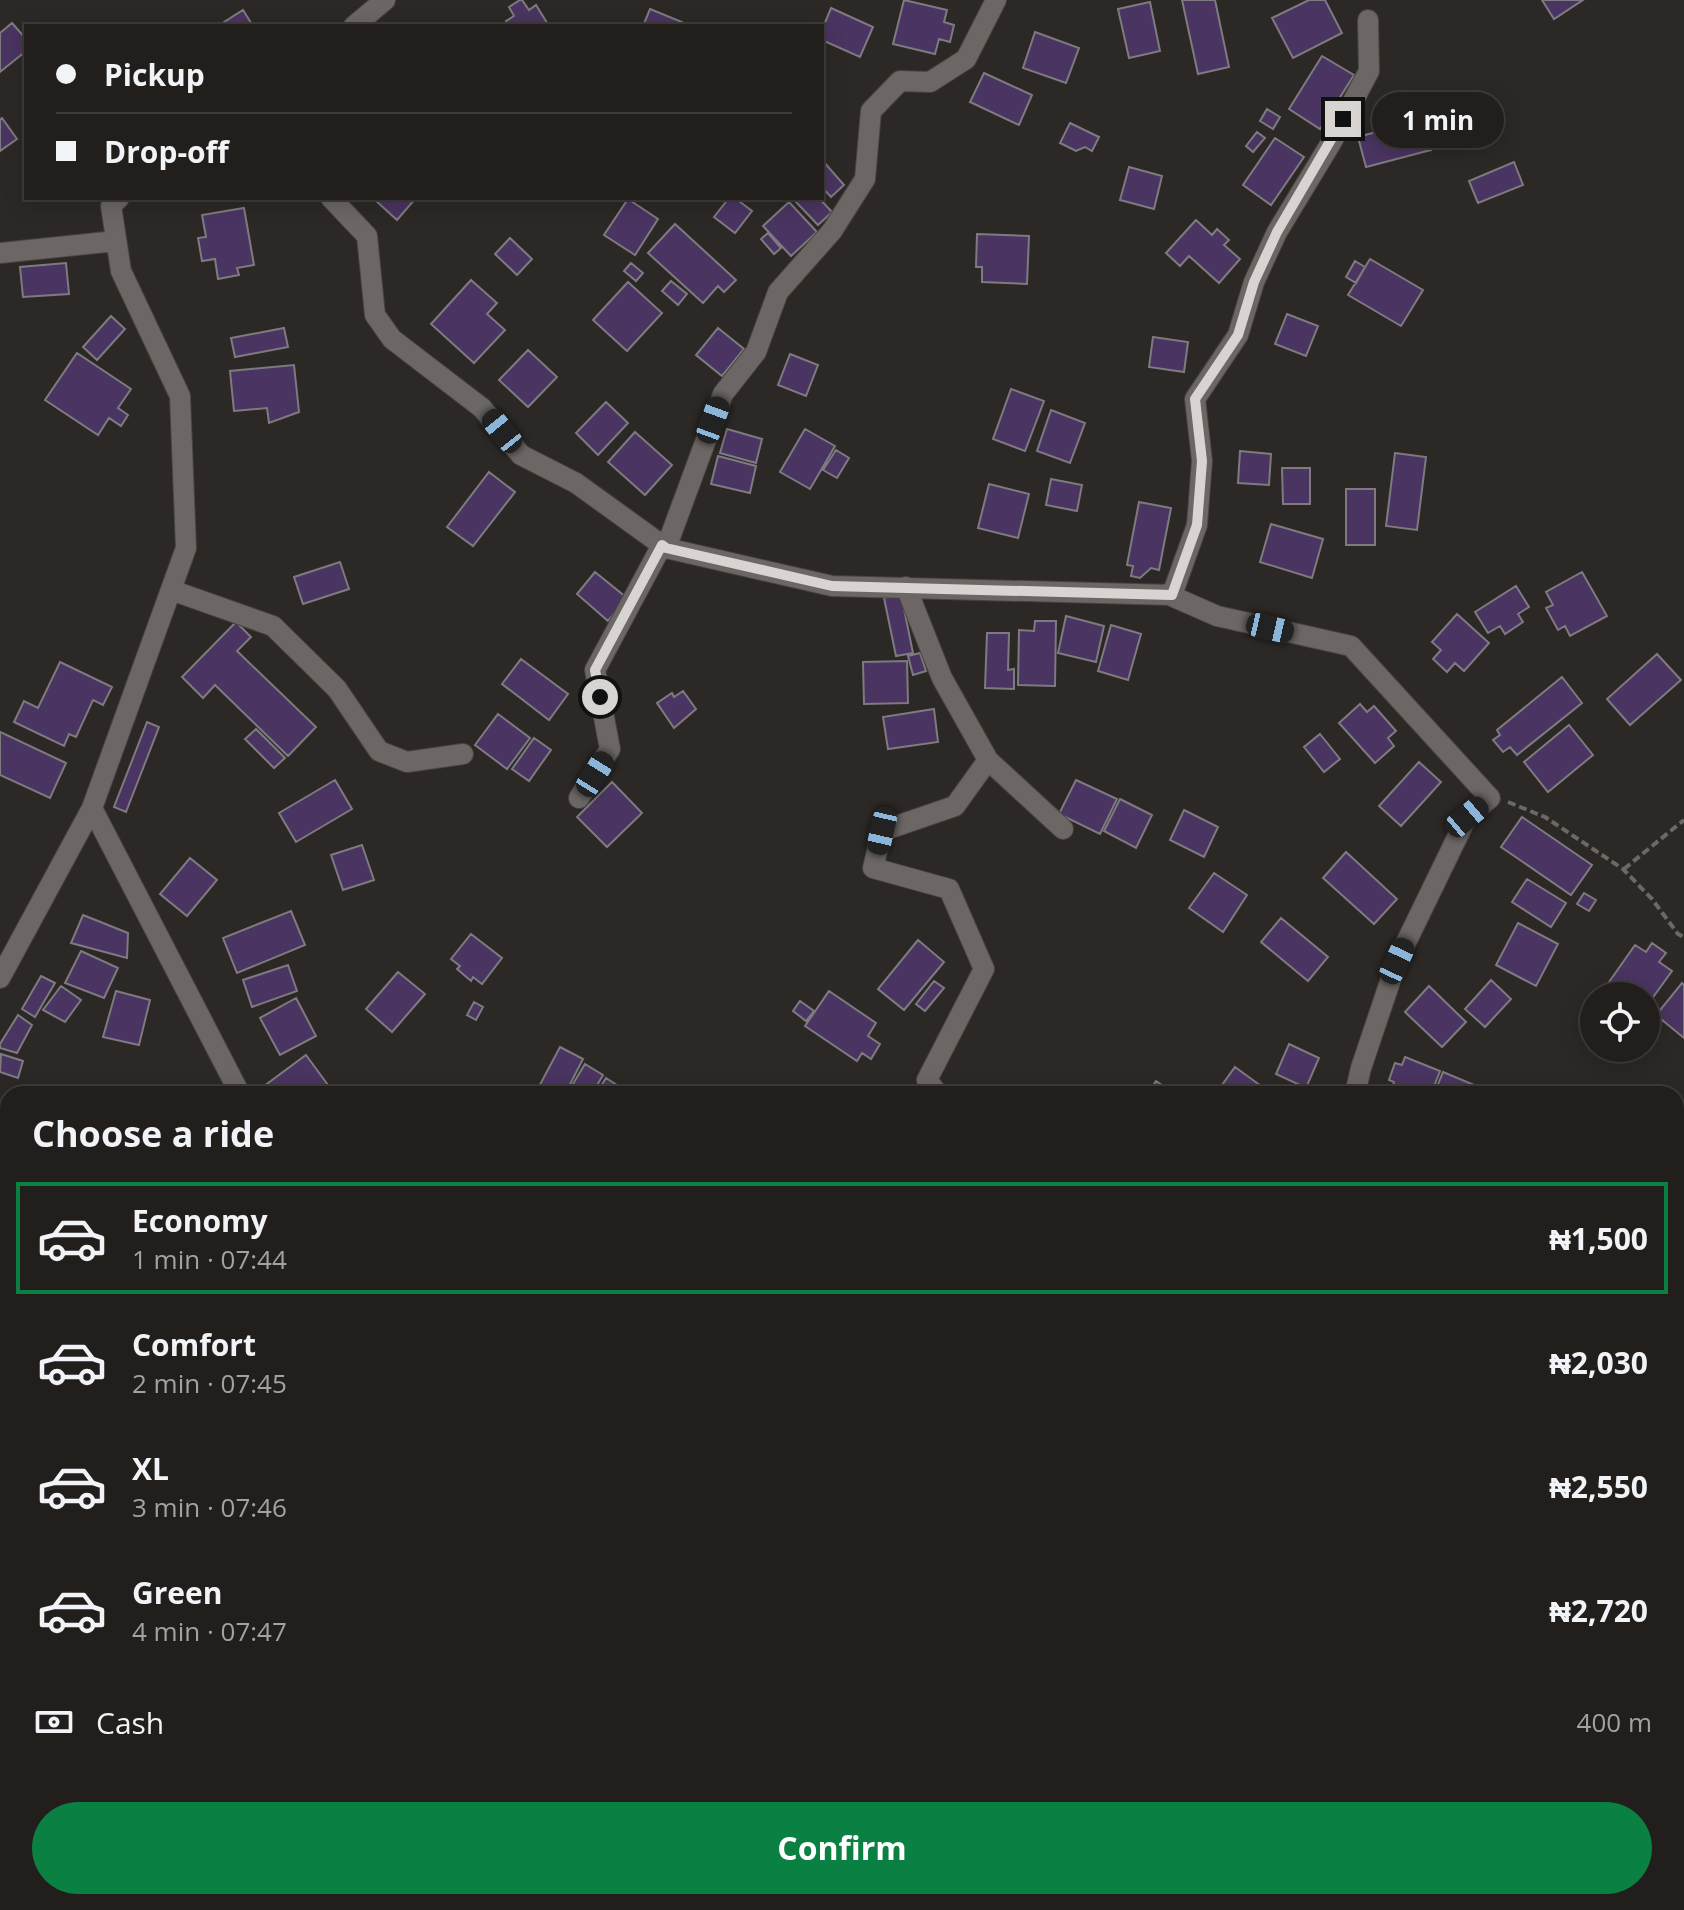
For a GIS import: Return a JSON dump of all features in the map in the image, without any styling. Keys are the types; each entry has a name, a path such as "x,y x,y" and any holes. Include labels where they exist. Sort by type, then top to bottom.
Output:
{"street":[{"path":"356,24 385,0"},
{"path":"579,798 610,749 595,670 664,546 723,394 756,352 778,292 832,231 865,179 871,111 900,81 930,82 966,59 996,0"},
{"path":"333,200 367,236 375,315 392,339 482,408 521,455 576,483 664,546 832,586 1172,595 1197,525 1202,461 1195,399 1238,335 1254,282 1277,232 1331,143 1369,71 1368,20"},
{"path":"0,978 92,808 186,548 180,396 121,271 111,206 117,200"},
{"path":"0,253 116,241"},
{"path":"906,587 942,678 988,760 1063,829"},
{"path":"171,590 273,626 337,689 379,751 407,762 463,754"},
{"path":"1167,594 1217,616 1351,646 1490,798 1467,817 1397,961 1357,1086"},
{"path":"932,1086 927,1080 984,969 949,889 873,868 882,831 955,806 988,760"},
{"path":"92,808 236,1086"}],"path":[{"path":"1490,798 1515,803 1545,817 1623,869 1652,899 1678,934 1684,937"},
{"path":"1623,869 1684,820"}],"building":[{"path":"520,0 529,10 536,5 548,24 508,24 506,21 514,16 509,7"},
{"path":"904,0 947,10 944,22 954,25 950,42 939,39 935,54 893,44"},
{"path":"1182,0 1215,0 1229,67 1198,74"},
{"path":"1309,0 1325,0 1342,33 1293,58 1272,18"},
{"path":"1542,0 1583,0 1554,19"},
{"path":"1150,2 1160,51 1129,58 1118,9"},
{"path":"831,8 873,27 860,57 824,41 824,25"},
{"path":"650,9 682,22 682,24 644,24"},
{"path":"243,10 252,24 221,24"},
{"path":"12,23 24,37 24,53 0,72 0,33"},
{"path":"1035,32 1079,48 1066,83 1023,68"},
{"path":"1322,56 1354,75 1320,129 1289,109"},
{"path":"984,73 1032,95 1019,125 970,102"},
{"path":"1267,109 1280,117 1273,129 1260,121"},
{"path":"2,118 17,139 0,151 0,120"},
{"path":"1423,119 1431,150 1366,167 1358,137"},
{"path":"1070,123 1099,137 1092,151 1085,147 1076,151 1060,143"},
{"path":"1257,132 1265,138 1253,152 1246,146"},
{"path":"1275,138 1304,157 1271,205 1243,185"},
{"path":"824,162 844,185 831,197 824,189"},
{"path":"1514,162 1523,185 1478,203 1469,181"},
{"path":"1129,167 1162,176 1154,209 1120,200"},
{"path":"375,200 414,200 397,220"},
{"path":"627,200 658,219 635,255 604,235"},
{"path":"727,200 738,200 752,211 735,233 714,217"},
{"path":"821,200 832,212 818,225 796,202"},
{"path":"789,202 817,232 791,256 763,226"},
{"path":"244,208 254,265 237,268 239,275 218,279 215,259 202,261 198,238 206,237 202,215"},
{"path":"1196,220 1212,235 1217,229 1229,240 1224,245 1240,259 1219,283 1189,256 1180,266 1166,253"},
{"path":"675,224 736,280 724,292 718,286 703,303 648,253"},
{"path":"768,233 781,248 774,254 761,239"},
{"path":"977,234 1029,236 1027,284 982,282 982,267 976,267"},
{"path":"510,238 532,259 517,275 495,254"},
{"path":"1370,259 1423,290 1401,326 1348,295"},
{"path":"1355,261 1365,267 1356,283 1346,277"},
{"path":"66,263 69,294 23,297 20,267"},
{"path":"631,263 643,273 636,281 624,271"},
{"path":"471,280 497,303 487,314 505,330 474,363 431,324"},
{"path":"671,281 687,294 678,305 662,291"},
{"path":"628,282 662,313 627,351 593,320"},
{"path":"1287,314 1318,326 1306,356 1275,344"},
{"path":"111,316 125,329 97,360 83,347"},
{"path":"284,328 288,347 235,357 231,338"},
{"path":"718,328 744,349 722,376 696,355"},
{"path":"1153,337 1188,342 1184,372 1149,367"},
{"path":"528,350 557,377 528,407 499,380"},
{"path":"77,353 131,389 118,408 128,415 121,426 109,418 98,435 45,400"},
{"path":"790,354 818,365 806,396 778,385"},
{"path":"294,365 299,412 269,423 267,408 234,411 230,371"},
{"path":"1011,389 1044,401 1025,451 993,439"},
{"path":"606,402 628,423 598,455 576,433"},
{"path":"1051,410 1085,423 1070,463 1037,451"},
{"path":"727,429 762,439 756,463 720,453"},
{"path":"805,429 835,446 810,489 780,472"},
{"path":"635,432 672,465 645,495 608,462"},
{"path":"836,450 849,458 837,478 823,470"},
{"path":"1240,451 1271,454 1269,485 1238,483"},
{"path":"1395,453 1426,457 1417,530 1386,526"},
{"path":"718,456 756,466 750,493 711,484"},
{"path":"1282,468 1310,468 1310,504 1283,504"},
{"path":"489,472 515,492 473,546 447,527"},
{"path":"1051,479 1082,485 1077,511 1046,505"},
{"path":"989,484 1029,494 1018,538 978,528"},
{"path":"1346,489 1375,489 1375,545 1346,545"},
{"path":"1139,502 1171,508 1159,570 1151,568 1140,578 1131,576 1133,566 1127,565"},
{"path":"1271,524 1323,539 1312,578 1260,562"},
{"path":"340,562 349,589 303,604 294,577"},
{"path":"595,572 627,598 608,621 577,594"},
{"path":"1582,572 1607,616 1570,636 1565,626 1558,630 1546,608 1553,605 1546,592"},
{"path":"1516,586 1529,607 1518,614 1523,622 1505,634 1500,626 1488,633 1475,612"},
{"path":"901,594 913,653 896,656 884,598"},
{"path":"1457,614 1489,643 1464,671 1455,663 1447,672 1433,659 1441,650 1432,642"},
{"path":"1066,616 1104,626 1096,662 1058,653"},
{"path":"1035,621 1056,621 1055,686 1018,685 1019,630 1034,631"},
{"path":"236,622 251,637 237,651 316,727 288,756 215,685 203,698 182,677"},
{"path":"1111,625 1141,634 1128,680 1098,671"},
{"path":"987,633 1009,633 1008,670 1014,669 1014,689 985,688"},
{"path":"920,653 926,671 913,675 908,656"},
{"path":"1657,654 1681,680 1630,725 1607,699"},
{"path":"521,659 568,694 549,720 502,684"},
{"path":"907,661 908,703 864,704 863,662"},
{"path":"60,662 112,687 103,705 93,700 76,737 69,734 64,746 14,722 24,701 38,708"},
{"path":"1562,677 1582,703 1517,755 1510,747 1503,752 1493,740 1500,735 1497,730"},
{"path":"683,691 696,709 674,728 657,703 672,693 674,697"},
{"path":"1360,704 1367,712 1374,706 1396,731 1388,738 1394,746 1375,763 1339,723"},
{"path":"934,709 938,742 888,749 883,717"},
{"path":"498,714 530,738 507,769 475,745"},
{"path":"147,722 159,727 126,812 114,807"},
{"path":"1569,725 1593,755 1548,792 1524,762"},
{"path":"256,729 285,758 274,768 245,739"},
{"path":"0,732 66,763 50,798 0,775"},
{"path":"1320,734 1340,759 1324,772 1304,747"},
{"path":"534,738 551,750 529,781 512,769"},
{"path":"1419,762 1441,782 1401,826 1379,806"},
{"path":"335,780 352,809 296,842 279,813"},
{"path":"1076,780 1117,799 1100,834 1059,814"},
{"path":"612,782 642,813 607,847 577,817"},
{"path":"1120,799 1152,815 1136,848 1104,831"},
{"path":"1184,810 1218,827 1204,857 1170,840"},
{"path":"1522,817 1592,865 1571,895 1501,847"},
{"path":"362,845 374,880 343,890 331,855"},
{"path":"1346,852 1397,899 1374,924 1323,878"},
{"path":"190,858 217,880 187,916 160,894"},
{"path":"1214,873 1247,895 1223,932 1189,908"},
{"path":"1527,879 1566,903 1551,927 1512,902"},
{"path":"1584,893 1596,900 1589,911 1577,904"},
{"path":"291,911 305,945 237,973 223,938"},
{"path":"83,915 128,933 127,958 71,943"},
{"path":"1281,918 1328,957 1308,981 1261,942"},
{"path":"1518,923 1558,944 1536,986 1496,965"},
{"path":"471,934 502,958 482,984 473,977 471,981 451,959"},
{"path":"918,940 944,962 904,1010 878,989"},
{"path":"1652,943 1666,953 1659,962 1672,971 1660,988 1660,982 1609,982 1635,945 1646,952"},
{"path":"81,951 118,968 104,998 65,983"},
{"path":"288,965 297,991 252,1007 243,980"},
{"path":"398,972 425,994 392,1032 366,1009"},
{"path":"41,976 55,983 35,1017 22,1009"},
{"path":"1491,980 1511,999 1485,1027 1465,1009"},
{"path":"934,981 944,988 925,1011 916,1004"},
{"path":"1682,983 1684,1038 1660,1018 1660,1010"},
{"path":"61,986 81,1000 65,1022 43,1010"},
{"path":"1429,986 1466,1022 1442,1047 1405,1012"},
{"path":"116,991 150,1000 139,1045 103,1037"},
{"path":"829,991 876,1023 868,1036 880,1044 871,1059 862,1053 857,1061 805,1026"},
{"path":"296,998 316,1036 280,1055 260,1018"},
{"path":"800,1001 814,1011 806,1021 793,1011"},
{"path":"474,1002 483,1007 476,1020 467,1015"},
{"path":"18,1015 32,1025 17,1053 0,1048 0,1044"},
{"path":"1289,1044 1319,1058 1307,1086 1276,1074"},
{"path":"560,1047 583,1059 569,1086 539,1086"},
{"path":"1,1054 23,1061 18,1078 0,1072"},
{"path":"306,1055 328,1085 327,1086 264,1086"},
{"path":"1405,1057 1440,1071 1434,1086 1393,1086 1394,1082 1389,1080 1395,1063 1402,1065"},
{"path":"585,1064 603,1075 597,1086 572,1086"},
{"path":"1235,1067 1261,1086 1221,1086"},
{"path":"1443,1072 1477,1086 1437,1086"},
{"path":"606,1078 618,1086 601,1086"}],"route":[{"path":"600,697 595,670 662,545 832,586 1172,595 1197,525 1202,461 1195,399 1238,335 1254,282 1277,232 1343,119"}]}
